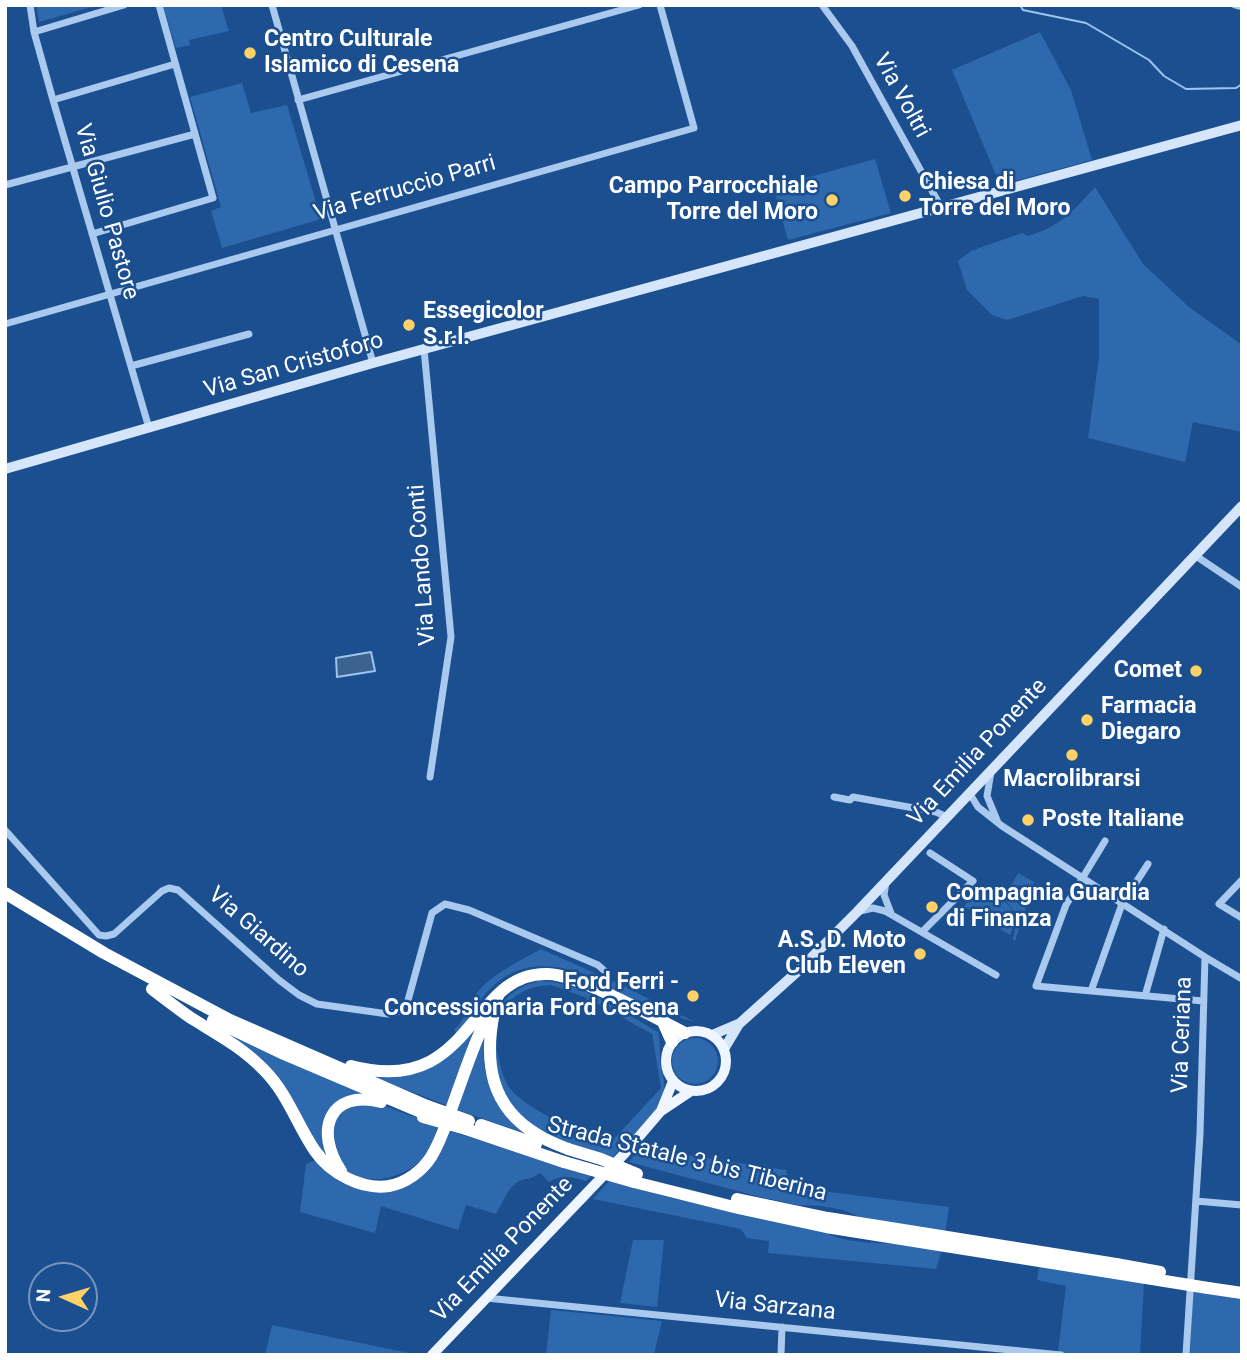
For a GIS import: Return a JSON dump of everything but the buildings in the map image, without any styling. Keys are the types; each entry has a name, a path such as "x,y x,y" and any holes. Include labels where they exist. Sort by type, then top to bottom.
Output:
{"highway":[{"name":"Strada Statale 3 bis Tiberina","path":"5,893 156,982 425,1112"},
{"name":"Strada Statale 3 bis Tiberina","path":"5,903 152,989 284,1054 425,1112 566,1155 601,1159 636,1178 828,1218 1208,1284 1242,1293"},
{"path":"287,1046 320,1053 352,1067 372,1071 416,1069 437,1059 456,1044 513,982 531,975 550,974 571,978 684,1033"},
{"path":"152,989 248,1054 267,1072 284,1094 324,1163 345,1177 377,1187 396,1185 415,1175 430,1159 480,1031 499,995"},
{"path":"499,995 488,1048 494,1085 503,1103 519,1121 566,1155"},
{"path":"663,1022 672,1042"},
{"path":"345,1177 331,1156 327,1143 328,1127 334,1113 344,1104 358,1099 378,1100 425,1112"},
{"name":"Strada Statale 3 bis Tiberina","path":"1208,1284 1242,1285"}],"main road":[{"path":"703,1031 712,1035 724,1049 726,1069 720,1080 708,1090 691,1091 673,1081 666,1062 667,1051 672,1042 684,1033 703,1031"},
{"name":"Via Emilia Ponente","path":"661,1111 673,1081"},
{"name":"Via Emilia Ponente","path":"432,1355 625,1153 661,1111 691,1091"}],"street":[{"name":"Via Giulio Pastore","path":"30,5 34,32 53,100 149,428"},
{"path":"34,32 124,5"},
{"path":"92,234 213,198 159,5"},
{"path":"272,5 373,363"},
{"path":"298,100 639,5"},
{"name":"Via Ferruccio Parri","path":"5,324 694,128 660,5"},
{"name":"Via Voltri","path":"822,5 852,46 942,209"},
{"path":"1235,5 1242,7"},
{"path":"53,100 175,64"},
{"name":"Via San Cristoforo","path":"5,469 373,363 1242,125"},
{"path":"5,185 195,134"},
{"path":"131,366 249,334"},
{"name":"Via Lando Conti","path":"424,349 451,637 430,777"},
{"name":"Via Emilia Ponente","path":"724,1049 739,1024 858,912 1098,655 1242,506"},
{"path":"1196,556 1242,587"},
{"path":"988,800 992,771"},
{"path":"970,793 982,795 988,800"},
{"name":"Via Ceriana","path":"970,793 978,807 1002,826 1205,957 1196,1201 1186,1355"},
{"path":"834,797 850,800 853,797 947,817"},
{"name":"Via Ceriana","path":"988,800 1002,826"},
{"path":"958,806 969,804 978,807"},
{"name":"Via Giardino","path":"5,830 99,935 114,934 162,891 169,888 178,890 279,981 317,1004 388,1014 400,1012 407,1004 412,989 432,913 445,904 468,910 598,965 607,973 600,992"},
{"path":"1105,841 1066,905 1036,986 1203,1001"},
{"path":"922,932 973,881 930,853"},
{"path":"1091,991 1122,904 1148,864"},
{"path":"1242,880 1219,904 1242,918"},
{"path":"886,882 884,895 887,910"},
{"path":"872,897 894,916 996,975"},
{"path":"858,912 873,908 887,910"},
{"path":"1146,996 1164,929"},
{"path":"1205,957 1242,979"},
{"name":"Via Emilia Ponente","path":"712,1035 739,1024"},
{"path":"1196,1201 1242,1205"},
{"name":"Via Sarzana","path":"485,1298 1061,1355"},
{"path":"780,1355 782,1328"}],"shaded area":[{"path":"36,5 99,5 39,22"},
{"path":"163,5 221,5 229,31 189,40 190,45 176,48"},
{"path":"1040,32 1071,90 1092,160 1000,185 952,70"},
{"path":"242,83 251,113 287,105 321,219 222,248 211,211 221,207 190,97"},
{"name":"Campo Parrocchiale Torre del Moro","path":"875,159 891,213 788,240 773,187"},
{"path":"1095,187 1143,264 1189,307 1242,345 1242,432 1193,422 1185,462 1088,438 1099,357 1099,299 1083,296 1007,320 992,315 967,290 958,261 971,251 1022,233 1028,236 1049,228 1072,211"},
{"path":"371,652 375,671 337,677 336,658"},
{"path":"1018,873 1034,882 1015,941 1017,916 1005,899 1007,896 1014,901 1024,893 1024,888 1019,885 1013,898 1007,893"},
{"path":"982,895 998,898 1009,906 1014,919 1010,935 995,926 993,915 985,913 980,917 964,906 970,899"},
{"path":"541,949 597,974 594,978 547,966 518,971 492,987 459,1034 454,1030 480,989 504,970"},
{"path":"539,981 570,986 601,999 658,1032 664,1092 650,1118 613,1157 542,1132 524,1120 499,1089 496,1072 496,1020 505,1000 524,986","holes":["551,985 587,998 584,1007 590,1011 596,1003 652,1034 661,1088 612,1141 561,1122 526,1103 509,1087 499,1060 499,1018 513,999 536,987"]},
{"path":"613,981 695,1022 671,1015 668,1019 610,987"},
{"path":"488,1018 484,1057 489,1084 504,1107 530,1135 455,1109"},
{"path":"476,1024 446,1105 363,1073 404,1073"},
{"path":"231,1034 368,1094 342,1099 334,1105 322,1128 326,1161 302,1119"},
{"path":"695,1038 712,1044 718,1061 712,1078 695,1084 678,1078 672,1061 678,1044"},
{"path":"377,1103 438,1126 431,1146 416,1165 390,1177 363,1178 351,1174 341,1166 334,1149 332,1128 337,1117 348,1107"},
{"path":"449,1131 592,1175 586,1181 563,1177 549,1182 540,1173 519,1181 508,1191 496,1214 466,1205 458,1230 381,1206 375,1233 300,1212 306,1164 315,1160 342,1183 361,1189 396,1188"},
{"path":"640,1148 786,1170 790,1187 949,1207 945,1232 868,1220 843,1210 760,1197 629,1162"},
{"path":"609,1181 667,1197 820,1230 848,1240 942,1250 936,1269 768,1253 769,1241 747,1238 741,1229 593,1199"},
{"path":"633,1240 664,1240 657,1307 620,1303"},
{"path":"1039,1266 1144,1282 1140,1355 1058,1352 1066,1286 1037,1280"},
{"path":"1193,1290 1242,1298 1242,1355 1190,1355"},
{"path":"551,1310 662,1321 654,1355 546,1355"},
{"path":"272,1325 419,1355 265,1355"}],"waterway":[{"path":"1020,5 1023,10 1086,23 1149,60 1164,76 1186,89 1236,88 1242,84"}],"place":[{"name":"Centro Culturale Islamico di Cesena","path":"250,53"},
{"name":"Chiesa di Torre del Moro","path":"905,196"},
{"name":"Campo Parrocchiale Torre del Moro","path":"832,200"},
{"name":"Essegicolor S.r.l.","path":"409,325"},
{"name":"Comet","path":"1196,671"},
{"name":"Farmacia Diegaro","path":"1087,720"},
{"name":"Macrolibrarsi","path":"1072,755"},
{"name":"Poste Italiane","path":"1028,820"},
{"name":"Compagnia Guardia di Finanza","path":"932,907"},
{"name":"A.S. D. Moto Club Eleven","path":"920,954"},
{"name":"Ford Ferri - Concessionaria Ford Cesena","path":"693,996"}]}
